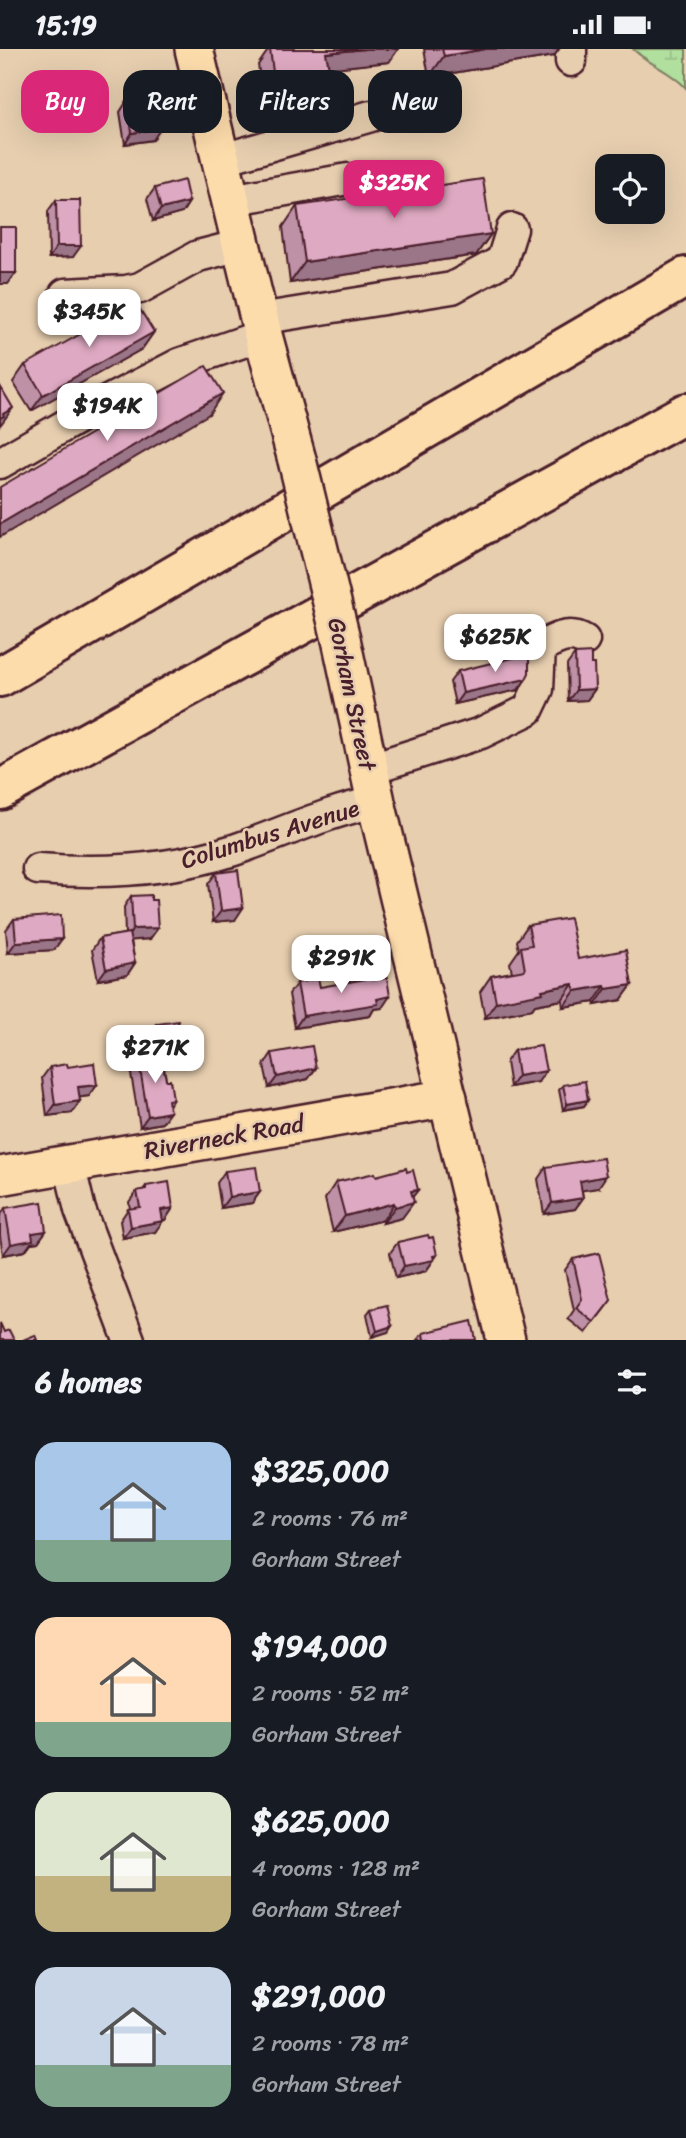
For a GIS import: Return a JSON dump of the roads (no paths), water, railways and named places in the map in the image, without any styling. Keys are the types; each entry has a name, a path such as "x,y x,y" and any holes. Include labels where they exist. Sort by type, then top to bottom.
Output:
{"highway":[{"path":"0,677 686,277"},
{"path":"0,790 686,413"}],"main road":[{"name":"Gorham Street","path":"194,49 261,327 341,639 372,785 506,1340"},
{"name":"Riverneck Road","path":"0,1176 447,1098"}],"street":[{"path":"220,160 368,117"},
{"path":"230,200 348,179"},
{"path":"0,463 102,404 179,364 261,327 452,288 502,261 513,229"},
{"path":"65,294 140,288 198,255 241,244"},
{"name":"Columbus Avenue","path":"38,869 81,872 186,862 231,851 339,810 372,785 528,710 538,689 540,648 557,637 580,637 584,640"},
{"path":"69,1164 80,1210 128,1340"}]}
